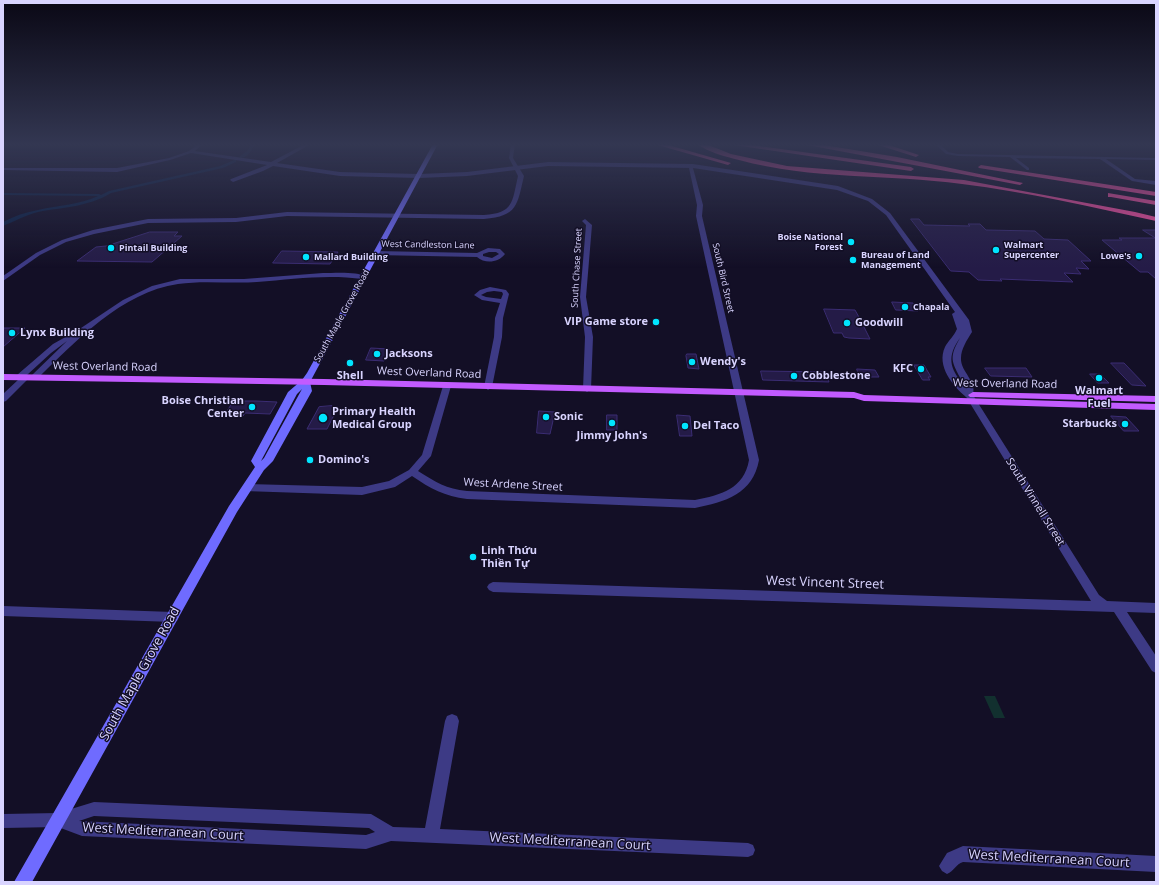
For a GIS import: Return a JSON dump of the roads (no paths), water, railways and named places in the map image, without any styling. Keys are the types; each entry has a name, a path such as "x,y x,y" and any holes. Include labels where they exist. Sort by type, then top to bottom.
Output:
{"highway":[{"path":"973,185 1013,190"},
{"path":"981,185 1013,190 1135,214"},
{"path":"1001,185 1156,219"},
{"path":"1026,185 1156,212"},
{"path":"1055,185 1156,202"},
{"path":"1088,185 1156,202"},
{"path":"1097,185 1156,194"}],"main road":[{"name":"South Maple Grove Road","path":"23,882 233,509 260,467 268,461 305,394 305,382 414,185"},
{"name":"West Overland Road","path":"3,377 305,382 854,395 864,398 1156,399"},
{"name":"West Overland Road","path":"971,398 1156,407"},
{"path":"1128,406 1142,403 1156,403"}],"street":[{"path":"3,279 46,249 73,238 102,230 158,220 236,220 278,215 335,215 337,217 388,218 397,216 484,217 506,213 514,206 519,185"},
{"name":"South Bird Street","path":"695,185 700,205 701,223 754,460 753,471 747,480 737,490"},
{"path":"819,185 846,190 870,200 884,210 968,325 968,332 958,349 956,360 969,386 971,398"},
{"name":"South Chase Street","path":"585,221 589,225 583,297 589,337 587,389"},
{"name":"West Candleston Lane","path":"376,252 479,255"},
{"path":"26,377 81,332 137,294 169,283 188,280 256,280 273,282 352,280 363,277"},
{"path":"488,387 498,337 503,301"},
{"path":"3,399 55,346 69,336 81,332"},
{"path":"247,488 362,491 392,484 412,472 426,456 447,386"},
{"name":"South Vinnell Street","path":"971,398 1083,580 1095,598 1104,606"},
{"name":"West Ardene Street","path":"412,472 438,488 451,493 493,497 694,504 722,498 737,490"},
{"name":"West Vincent Street","path":"493,587 1156,608"},
{"path":"1117,606 1156,667"},
{"path":"3,611 173,617"},
{"path":"431,836 452,721"},
{"name":"West Mediterranean Court","path":"58,820 94,809 364,820 371,821 391,834"},
{"path":"3,821 58,820"},
{"name":"West Mediterranean Court","path":"58,820 82,829 366,842 391,834 748,850"},
{"name":"West Mediterranean Court","path":"947,866 952,858 963,854 1156,864"}],"waterway":[{"path":"3,224 34,212 84,204 109,192 139,185"},
{"path":"3,194 99,195"}],"place":[{"name":"Boise National Forest","path":"851,242"},
{"name":"Pintail Building","path":"111,248"},
{"name":"Walmart Supercenter","path":"996,250"},
{"name":"Lowe's","path":"1139,256"},
{"name":"Mallard Building","path":"306,257"},
{"name":"Bureau of Land Management","path":"853,260"},
{"name":"Chapala","path":"905,307"},
{"name":"VIP Game store","path":"656,322"},
{"name":"Goodwill","path":"847,323"},
{"name":"Lynx Building","path":"12,333"},
{"name":"Jacksons","path":"377,354"},
{"name":"Wendy's","path":"692,362"},
{"name":"Shell","path":"350,363"},
{"name":"KFC","path":"921,369"},
{"name":"Cobblestone","path":"794,376"},
{"name":"Walmart Fuel","path":"1099,378"},
{"name":"Boise Christian Center","path":"252,407"},
{"name":"Sonic","path":"546,417"},
{"name":"Primary Health Medical Group","path":"323,418"},
{"name":"Jimmy John's","path":"612,423"},
{"name":"Starbucks","path":"1125,424"},
{"name":"Del Taco","path":"685,426"},
{"name":"Domino's","path":"310,460"},
{"name":"Linh Thứu Thiền Tự","path":"473,557"}]}
